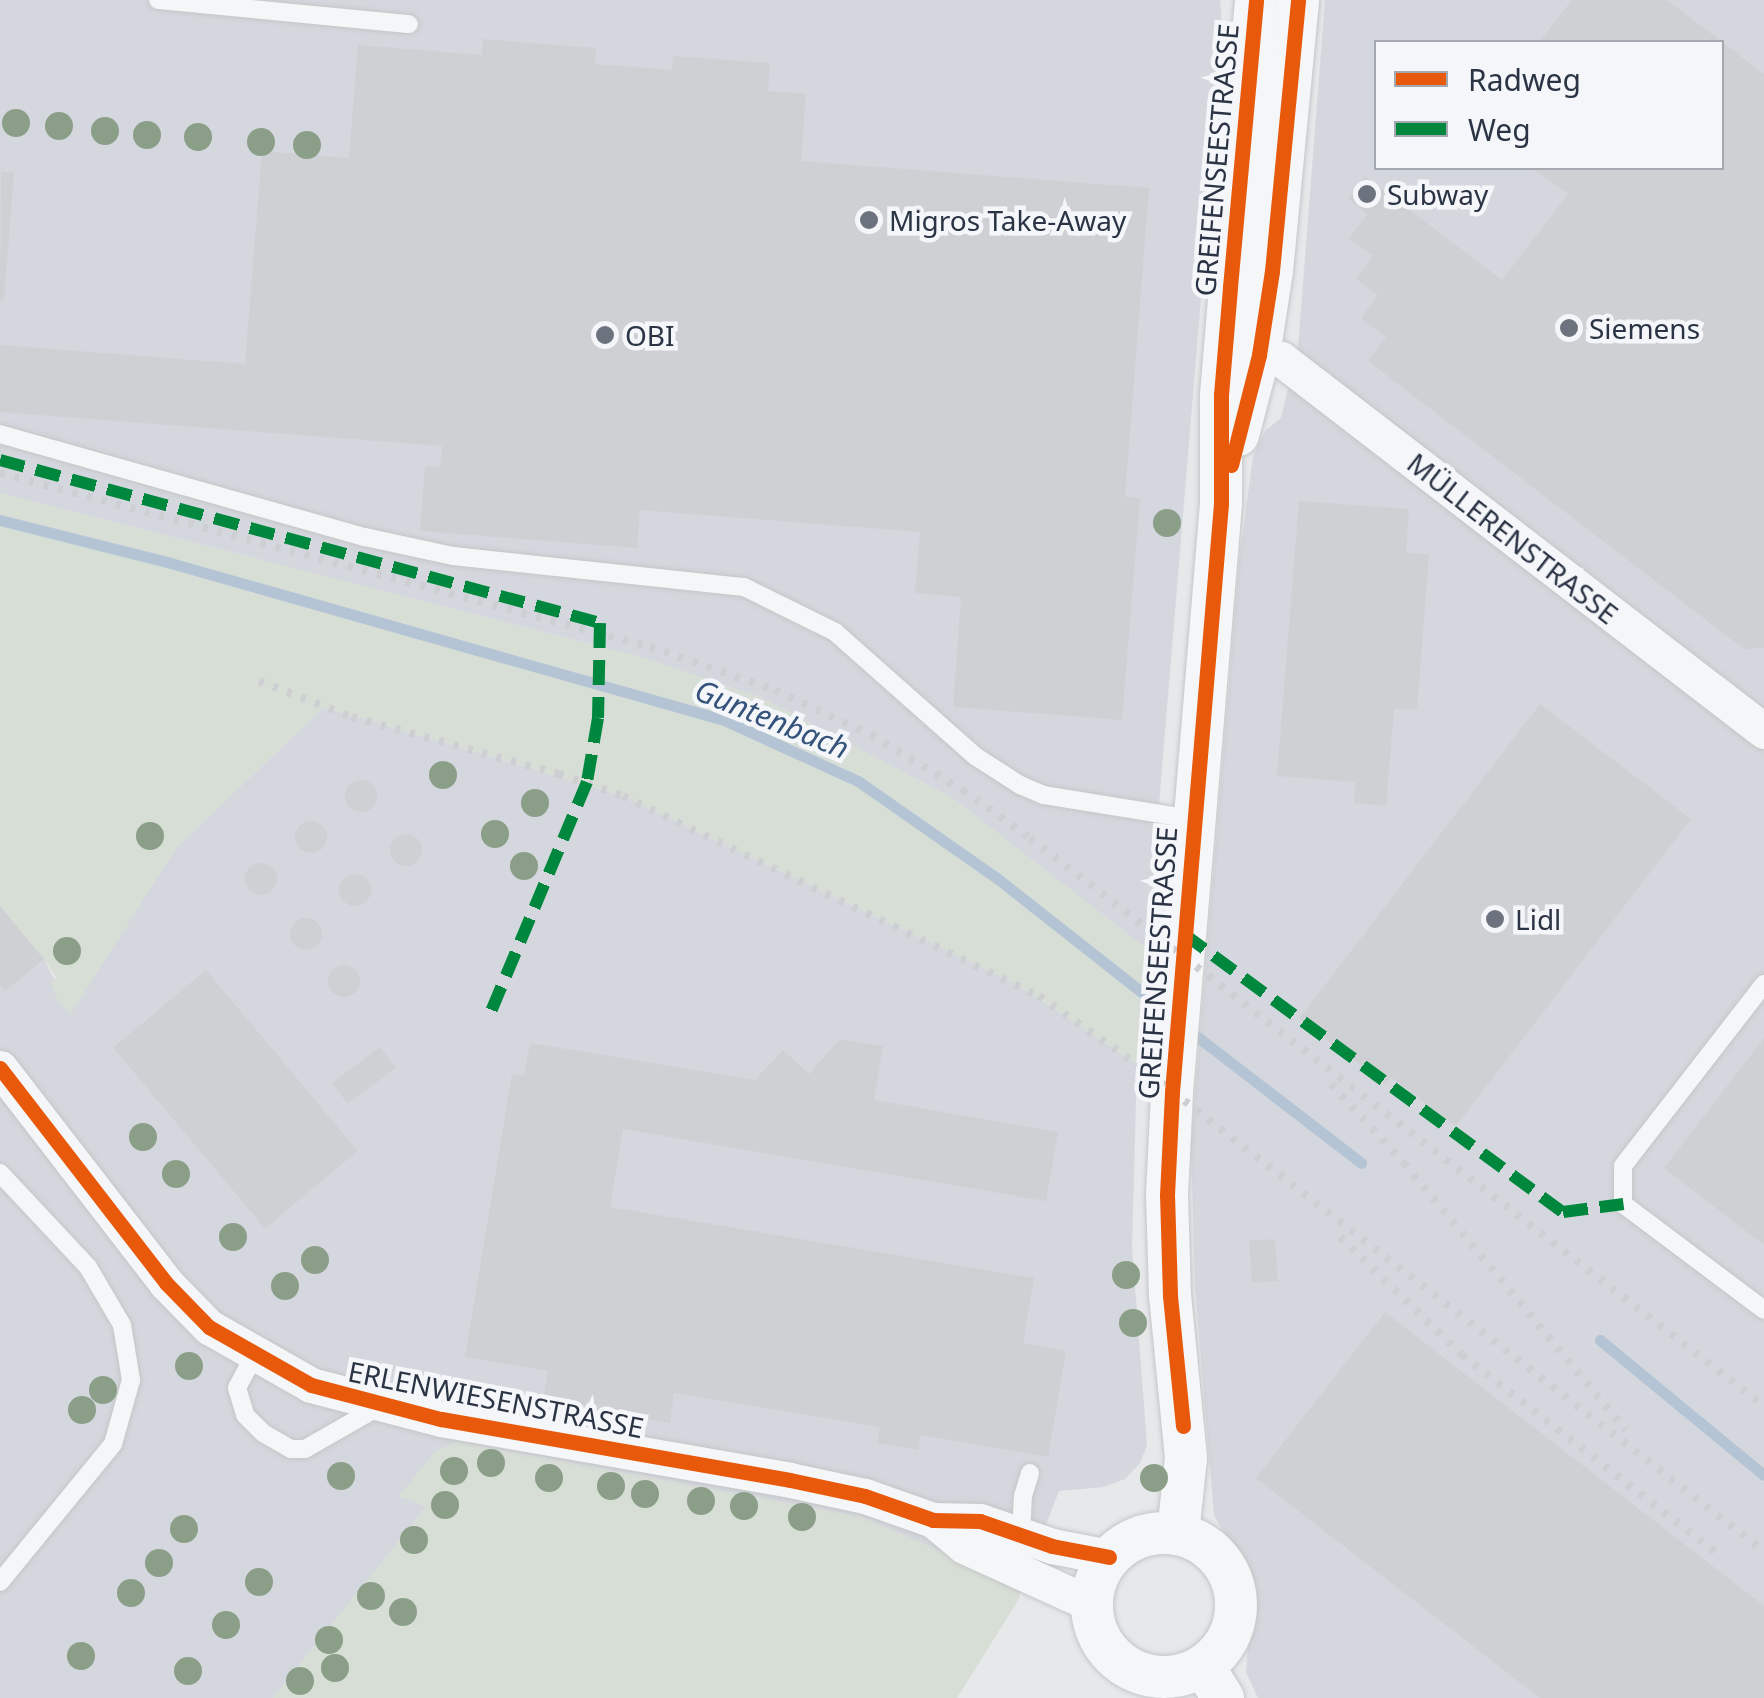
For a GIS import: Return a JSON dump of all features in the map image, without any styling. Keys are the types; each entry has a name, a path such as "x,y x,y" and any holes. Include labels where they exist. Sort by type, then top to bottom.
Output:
{"street":[{"name":"GREIFENSEESTRASSE","path":"1178,1533 1186,1458 1169,1275 1167,1196 1173,1064 1221,504 1221,396 1256,0"},
{"name":"GREIFENSEESTRASSE","path":"1221,504 1258,355 1281,194 1298,0"},
{"path":"1230,286 1246,336 1258,355"},
{"name":"MÜLLERENSTRASSE","path":"1258,355 1281,359 1764,731"},
{"name":"ERLENWIESENSTRASSE","path":"0,1068 166,1283 209,1327 310,1386 380,1406 865,1496 933,1520 980,1521 1052,1546 1110,1557"},
{"name":"ERLENWIESENSTRASSE","path":"933,1520 964,1546 1091,1604"},
{"path":"1153,1533 1178,1533 1202,1542 1221,1559 1234,1582 1237,1606 1233,1630 1221,1650 1213,1682 1179,1676 1153,1677 1129,1668 1102,1641 1091,1604 1096,1578 1110,1557 1129,1541 1153,1533"}],"lane":[{"path":"158,0 409,24"},
{"path":"0,434 365,537 453,556 744,587 834,632 974,756 1020,785 1044,794 1194,819"},
{"path":"1764,984 1624,1166 1623,1204 1764,1310"},
{"path":"0,1173 88,1267 122,1326 132,1380 113,1444 0,1582"},
{"path":"254,1354 237,1388 246,1415 264,1433 291,1448 305,1449 380,1406"},
{"path":"1021,1534 1023,1496 1030,1473"}],"shaded area":[{"path":"0,0 1220,0 1223,33 1147,949 951,797 760,697 641,657 0,493"},
{"path":"1325,0 1764,0 1764,1698 1258,1698 1246,1672 1253,1579 1214,1516 1195,1286 1191,1146 1239,563 1253,456 1265,431 1281,418 1298,348"},
{"path":"0,493 641,657 760,697 951,797 1147,949 1137,1064 1015,983 623,796 324,707 176,848 71,1014 59,1003 51,983 56,977 0,906"},
{"path":"324,707 623,796 1015,983 1137,1064 1132,1247 1147,1445 1140,1463 1125,1479 1104,1487 1059,1491 1022,1587 862,1517 457,1442 435,1452 400,1495 426,1507 273,1698 0,1698 0,906 44,959 71,1013 176,848"},
{"path":"457,1442 862,1517 1022,1587 1019,1599 957,1698 273,1698 426,1507 399,1496 435,1452"}],"building":[{"name":"Siemens","path":"1572,0 1667,0 1719,40 1541,40"},
{"path":"483,39 596,48 595,64 672,70 673,56 770,63 768,91 806,94 801,161 1149,188 1125,497 1140,498 1122,720 953,707 961,597 915,593 920,532 640,510 637,548 420,531 425,466 440,467 442,446 0,412 0,345 245,364 262,151 349,158 358,45 482,55"},
{"name":"Siemens","path":"1724,43 1764,74 1764,648 1744,649 1368,361 1386,337 1361,318 1378,295 1356,279 1373,256 1349,238 1368,214 1348,199 1365,176 1502,280 1568,194 1535,170 1724,170"},
{"path":"1,171 14,173 4,300 0,300"},
{"path":"1299,501 1409,509 1406,553 1429,554 1417,710 1394,709 1386,806 1354,803 1355,782 1277,776"},
{"name":"Lidl","path":"1540,704 1691,819 1456,1126 1391,1077 1385,1084 1299,1019"},
{"path":"361,780 373,784 377,796 373,808 361,812 349,808 345,796 349,784"},
{"path":"311,821 322,826 327,837 322,848 311,853 300,848 295,837 300,826"},
{"path":"406,834 417,839 422,850 417,861 406,866 395,861 390,850 395,839"},
{"path":"261,863 272,868 277,879 272,890 261,895 250,890 245,879 250,868"},
{"path":"355,874 366,879 371,890 366,901 355,906 344,901 339,890 344,879"},
{"path":"0,906 44,959 5,991 0,984"},
{"path":"306,918 317,923 322,934 317,945 306,950 295,945 290,934 295,923"},
{"path":"344,965 355,970 360,981 355,992 344,997 333,992 328,981 333,970"},
{"path":"206,970 358,1151 265,1229 113,1048"},
{"path":"1764,1038 1764,1245 1664,1168"},
{"path":"840,1039 883,1046 874,1100 1058,1132 1046,1201 623,1129 610,1207 1034,1278 1023,1343 1066,1351 1048,1457 921,1435 918,1450 877,1443 880,1427 674,1393 670,1423 543,1400 548,1371 465,1357 512,1074 524,1076 530,1043 755,1080 783,1050 809,1074"},
{"path":"380,1047 396,1068 348,1104 332,1083"},
{"path":"1275,1239 1278,1281 1252,1283 1249,1241"},
{"path":"1385,1312 1764,1606 1764,1698 1540,1698 1256,1478"}],"waterway":[{"name":"Guntenbach","path":"0,520 167,562 724,720 858,781 998,879 1168,1013"},
{"name":"Guntenbach","path":"1186,1028 1361,1163"},
{"name":"Guntenbach","path":"1600,1340 1764,1475"}],"railway":[{"path":"0,473 650,647 775,690 871,735 963,790 1030,838 1764,1406"},
{"path":"259,681 352,717 559,774 623,796 1039,996 1137,1064 1764,1551"},
{"path":"1331,1084 1404,1163 1626,1430"},
{"path":"1340,1237 1462,1355 1718,1554"}],"marked path":[{"path":"0,460 600,623 598,718 587,782 488,1019"},
{"path":"1184,934 1563,1212 1623,1204"}],"cycle path":[{"path":"1183,1426 1170,1295 1167,1195 1172,1092 1221,504 1221,395 1256,0"},
{"path":"1231,465 1259,355 1272,271 1298,0"},
{"path":"0,1068 166,1283 209,1327 311,1385 441,1419 865,1496 933,1520 980,1521 1052,1546 1109,1557"}],"place":[{"name":"Subway","path":"1367,194"},
{"name":"Migros Take-Away","path":"869,220"},
{"name":"Siemens","path":"1569,328"},
{"name":"OBI","path":"605,335"},
{"name":"Lidl","path":"1495,919"}]}
